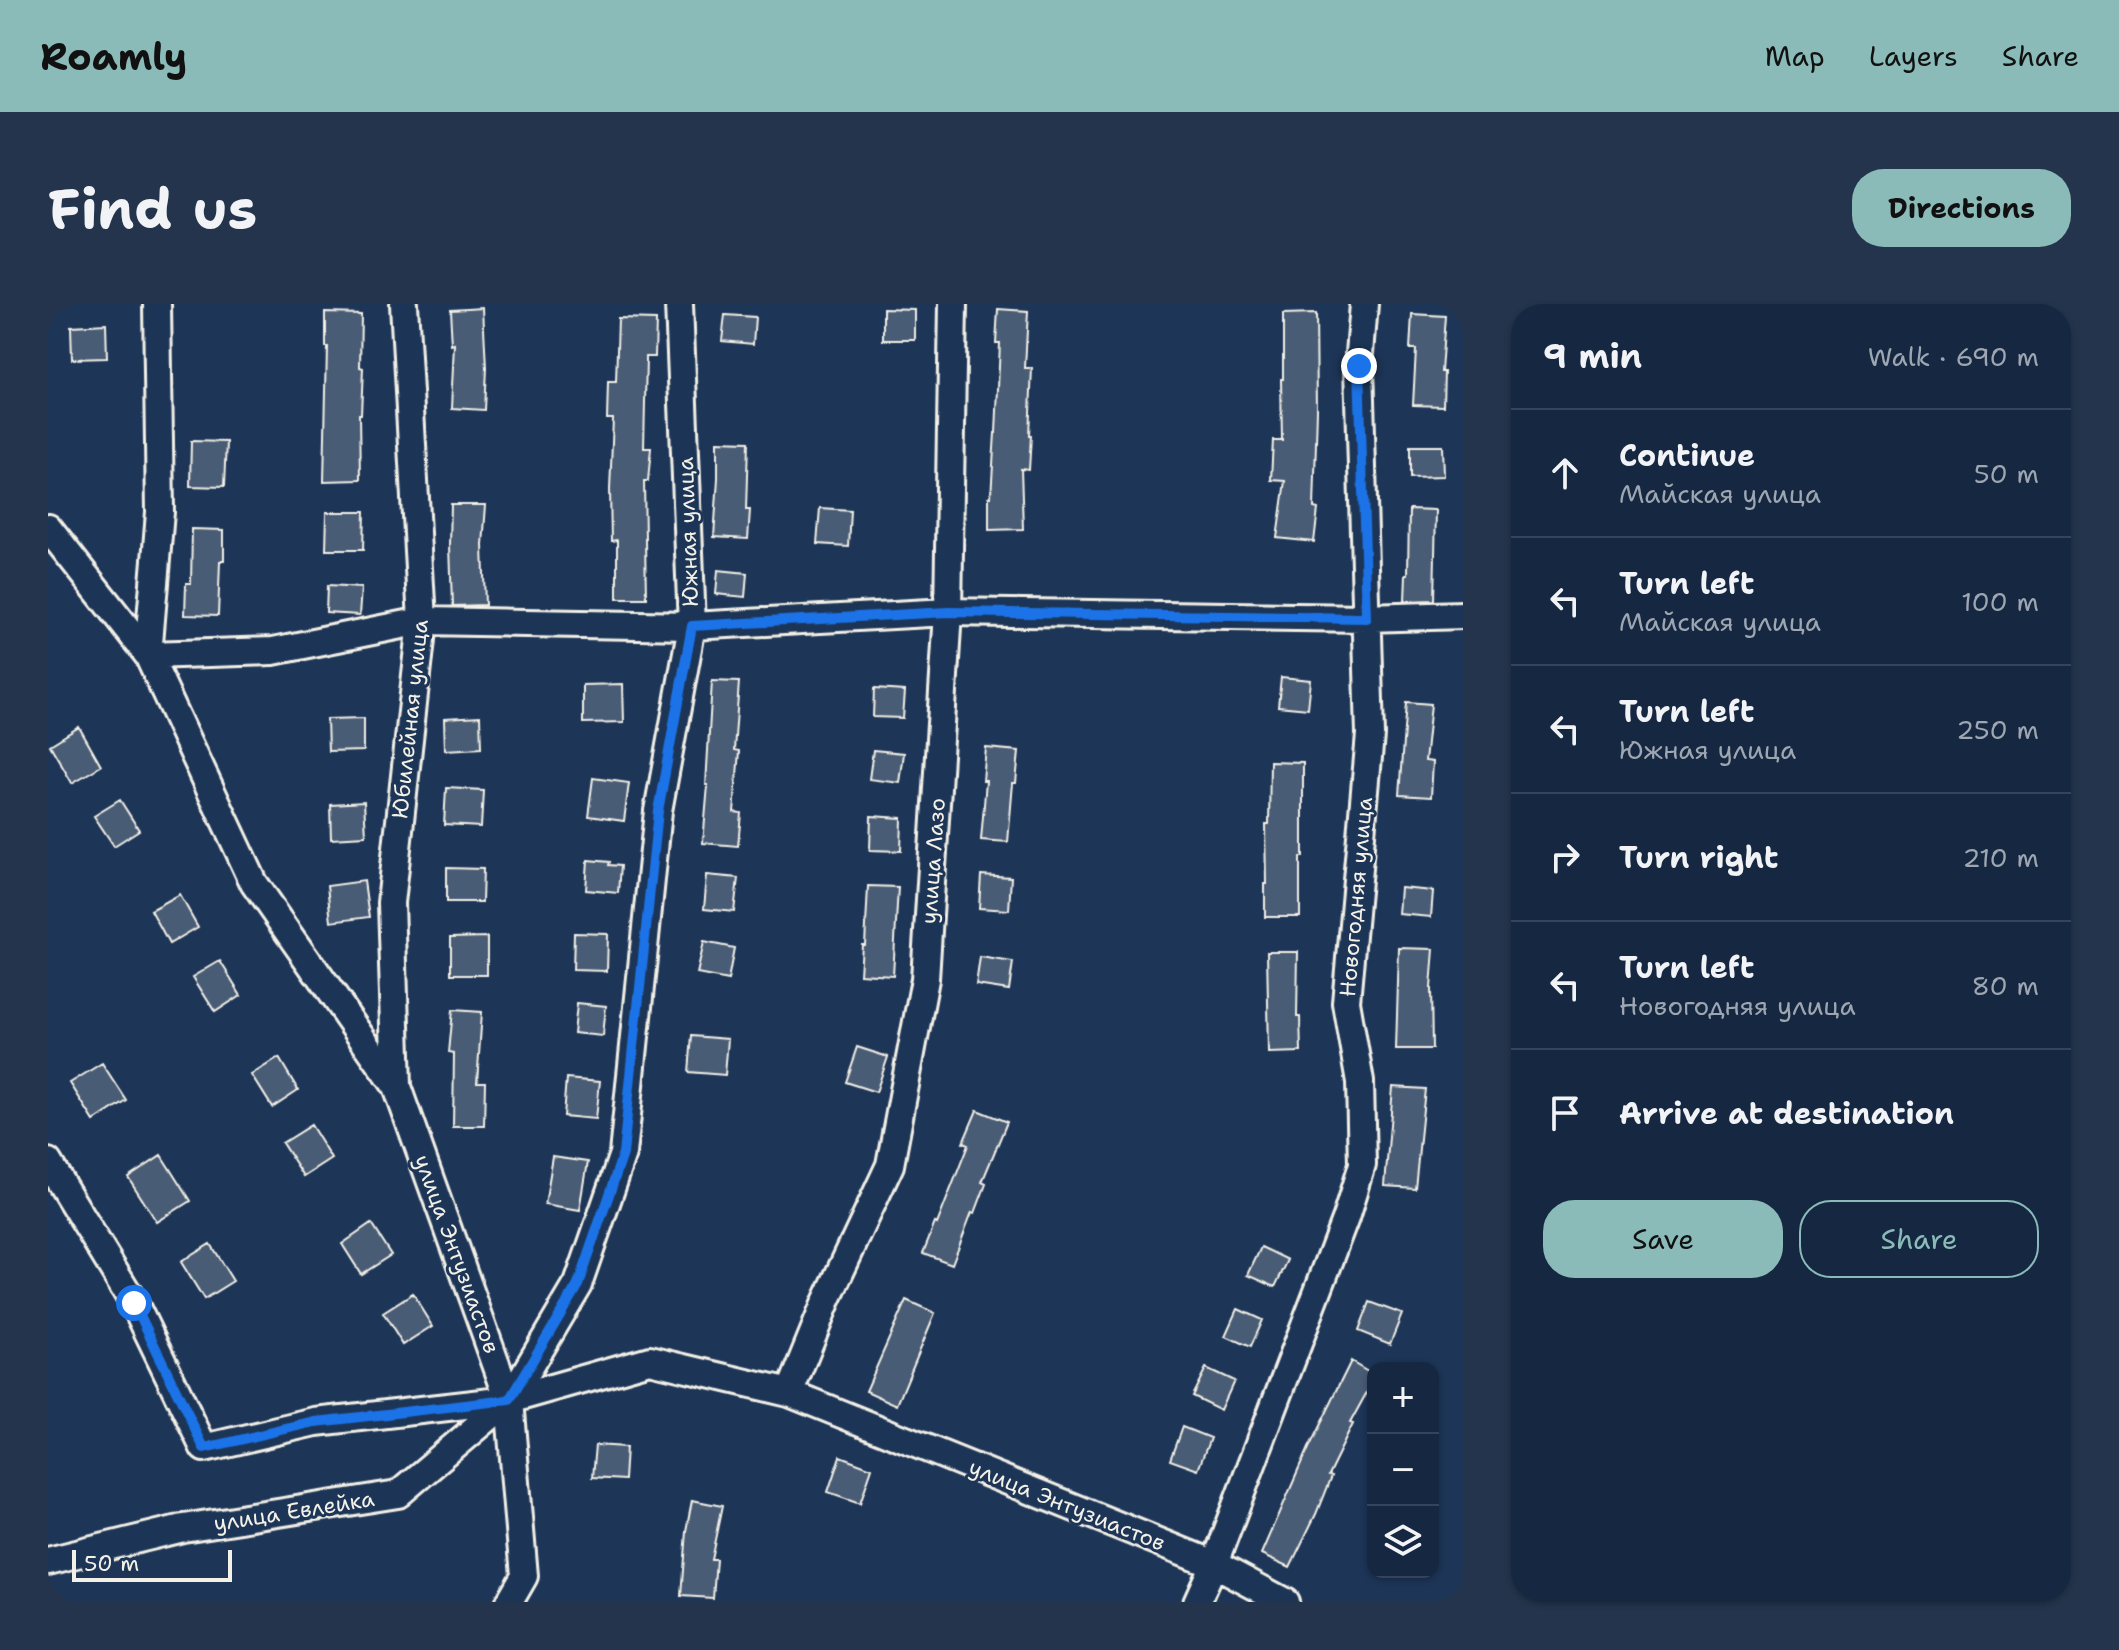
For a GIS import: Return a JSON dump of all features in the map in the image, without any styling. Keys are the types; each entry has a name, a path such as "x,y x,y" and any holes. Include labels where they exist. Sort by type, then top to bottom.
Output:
{"street":[{"path":"157,304 160,512 148,655 273,651 422,621 692,626 948,612 1367,618 1463,615"},
{"name":"Юбилейная улица","path":"397,1087 391,903 422,621 404,304"},
{"name":"Южная улица","path":"509,1400 578,1284 623,1154 658,811 692,626 679,304"},
{"name":"улица Лазо","path":"789,1393 826,1302 890,1165 925,979 948,612 953,304"},
{"name":"Новогодняя улица","path":"1197,1602 1346,1217 1362,1165 1360,1082 1346,1002 1370,735 1359,366 1364,304"},
{"name":"улица Энтузиастов","path":"48,528 148,655 254,883 397,1087 509,1400 650,1360 789,1393 1214,1564 1285,1602"},
{"path":"48,1162 134,1303 204,1448 316,1422 509,1400 524,1576 509,1602"},
{"name":"улица Евлейка","path":"48,1561 183,1528 398,1494 509,1400"}],"building":[{"path":"483,308 486,368 484,410 452,408 455,344 452,345 450,310"},
{"path":"883,309 915,310 915,340 883,340"},
{"path":"998,309 1028,311 1025,368 1032,368 1031,435 1029,470 1021,469 1023,529 989,530 1000,343 996,343"},
{"path":"325,313 361,314 360,480 324,481"},
{"path":"1316,313 1314,508 1318,509 1314,542 1277,538 1285,481 1271,480 1273,440 1282,440 1283,314"},
{"path":"1412,314 1445,316 1441,372 1444,372 1443,406 1413,405 1416,349 1410,349"},
{"path":"725,315 755,317 753,344 722,341"},
{"path":"618,319 656,320 655,357 646,357 644,448 651,448 648,481 644,481 646,598 617,598 617,540 611,541 613,419 607,419 608,382 616,382"},
{"path":"106,324 107,358 72,359 71,326"},
{"path":"191,441 226,442 224,487 190,486"},
{"path":"718,441 748,442 748,539 714,537"},
{"path":"1410,446 1443,446 1444,476 1410,477"},
{"path":"451,505 486,505 483,545 485,605 452,606"},
{"path":"820,508 850,510 848,546 817,544"},
{"path":"1409,509 1436,510 1434,600 1405,601"},
{"path":"327,512 364,512 363,550 326,550"},
{"path":"192,529 224,530 218,616 185,615 186,584 191,584"},
{"path":"718,570 747,573 745,597 716,594"},
{"path":"327,586 362,588 360,615 326,613"},
{"path":"1281,677 1311,680 1308,709 1278,706"},
{"path":"712,681 739,682 734,750 739,751 734,812 741,813 738,846 703,843"},
{"path":"623,684 624,722 583,723 583,685"},
{"path":"874,689 905,691 903,718 873,717"},
{"path":"1406,702 1431,704 1425,761 1433,762 1431,797 1399,795"},
{"path":"480,716 481,748 446,750 445,718"},
{"path":"364,718 364,751 328,752 327,719"},
{"path":"79,727 101,766 72,783 50,745"},
{"path":"986,748 1019,751 1008,842 981,840"},
{"path":"873,750 904,753 900,783 869,779"},
{"path":"1270,762 1303,763 1300,917 1265,917"},
{"path":"593,778 629,783 624,821 588,816"},
{"path":"446,788 483,790 481,827 444,825"},
{"path":"120,800 139,830 114,846 94,816"},
{"path":"364,802 366,836 331,838 330,804"},
{"path":"871,816 902,818 901,851 870,850"},
{"path":"588,860 620,866 618,893 586,890"},
{"path":"446,868 483,869 482,902 446,902"},
{"path":"707,875 738,878 734,912 704,909"},
{"path":"981,875 1011,877 1009,910 979,908"},
{"path":"364,881 369,917 331,922 327,886"},
{"path":"868,886 898,887 893,976 860,974"},
{"path":"1401,888 1433,891 1431,917 1399,914"},
{"path":"180,895 198,927 169,944 151,911"},
{"path":"574,933 608,934 607,971 573,970"},
{"path":"487,937 487,975 450,975 450,938"},
{"path":"704,942 734,948 728,980 697,974"},
{"path":"1399,948 1434,949 1432,1049 1396,1049"},
{"path":"1267,952 1298,952 1297,1017 1300,1017 1301,1052 1269,1053"},
{"path":"980,957 1013,962 1009,990 976,985"},
{"path":"220,961 241,995 215,1012 193,977"},
{"path":"577,1003 606,1006 603,1036 574,1033"},
{"path":"452,1010 482,1012 477,1082 485,1082 484,1126 453,1126 454,1054 448,1053"},
{"path":"691,1036 728,1039 725,1075 688,1072"},
{"path":"857,1047 888,1057 876,1092 845,1082"},
{"path":"279,1058 298,1090 272,1107 252,1075"},
{"path":"102,1063 126,1100 94,1121 70,1083"},
{"path":"566,1078 600,1081 596,1119 563,1116"},
{"path":"1393,1087 1425,1089 1415,1188 1385,1186"},
{"path":"977,1110 1007,1122 982,1182 986,1184 975,1213 972,1212 952,1264 923,1253 968,1145 963,1143"},
{"path":"311,1125 332,1159 304,1177 282,1143"},
{"path":"161,1155 190,1201 157,1222 128,1177"},
{"path":"553,1157 588,1162 580,1210 545,1204"},
{"path":"371,1224 391,1255 361,1274 342,1244"},
{"path":"210,1244 233,1281 204,1299 181,1262"},
{"path":"1261,1247 1288,1260 1275,1287 1248,1275"},
{"path":"413,1294 433,1326 403,1345 383,1313"},
{"path":"906,1300 935,1313 897,1405 866,1391"},
{"path":"1369,1302 1402,1314 1390,1344 1358,1331"},
{"path":"1238,1309 1262,1320 1250,1347 1226,1336"},
{"path":"1351,1361 1367,1370 1367,1392 1350,1423 1353,1424 1328,1475 1331,1476 1316,1514 1290,1567 1262,1554 1308,1448"},
{"path":"1206,1368 1234,1381 1221,1410 1192,1396"},
{"path":"1182,1427 1210,1438 1198,1470 1170,1460"},
{"path":"595,1445 626,1447 624,1480 592,1478"},
{"path":"840,1456 872,1468 860,1503 828,1492"},
{"path":"692,1500 722,1506 711,1559 716,1559 713,1598 681,1596 686,1531"}],"route":[{"path":"134,1303 204,1448 316,1422 509,1400 578,1284 623,1154 658,811 692,626 948,612 1367,618 1359,366"}]}
